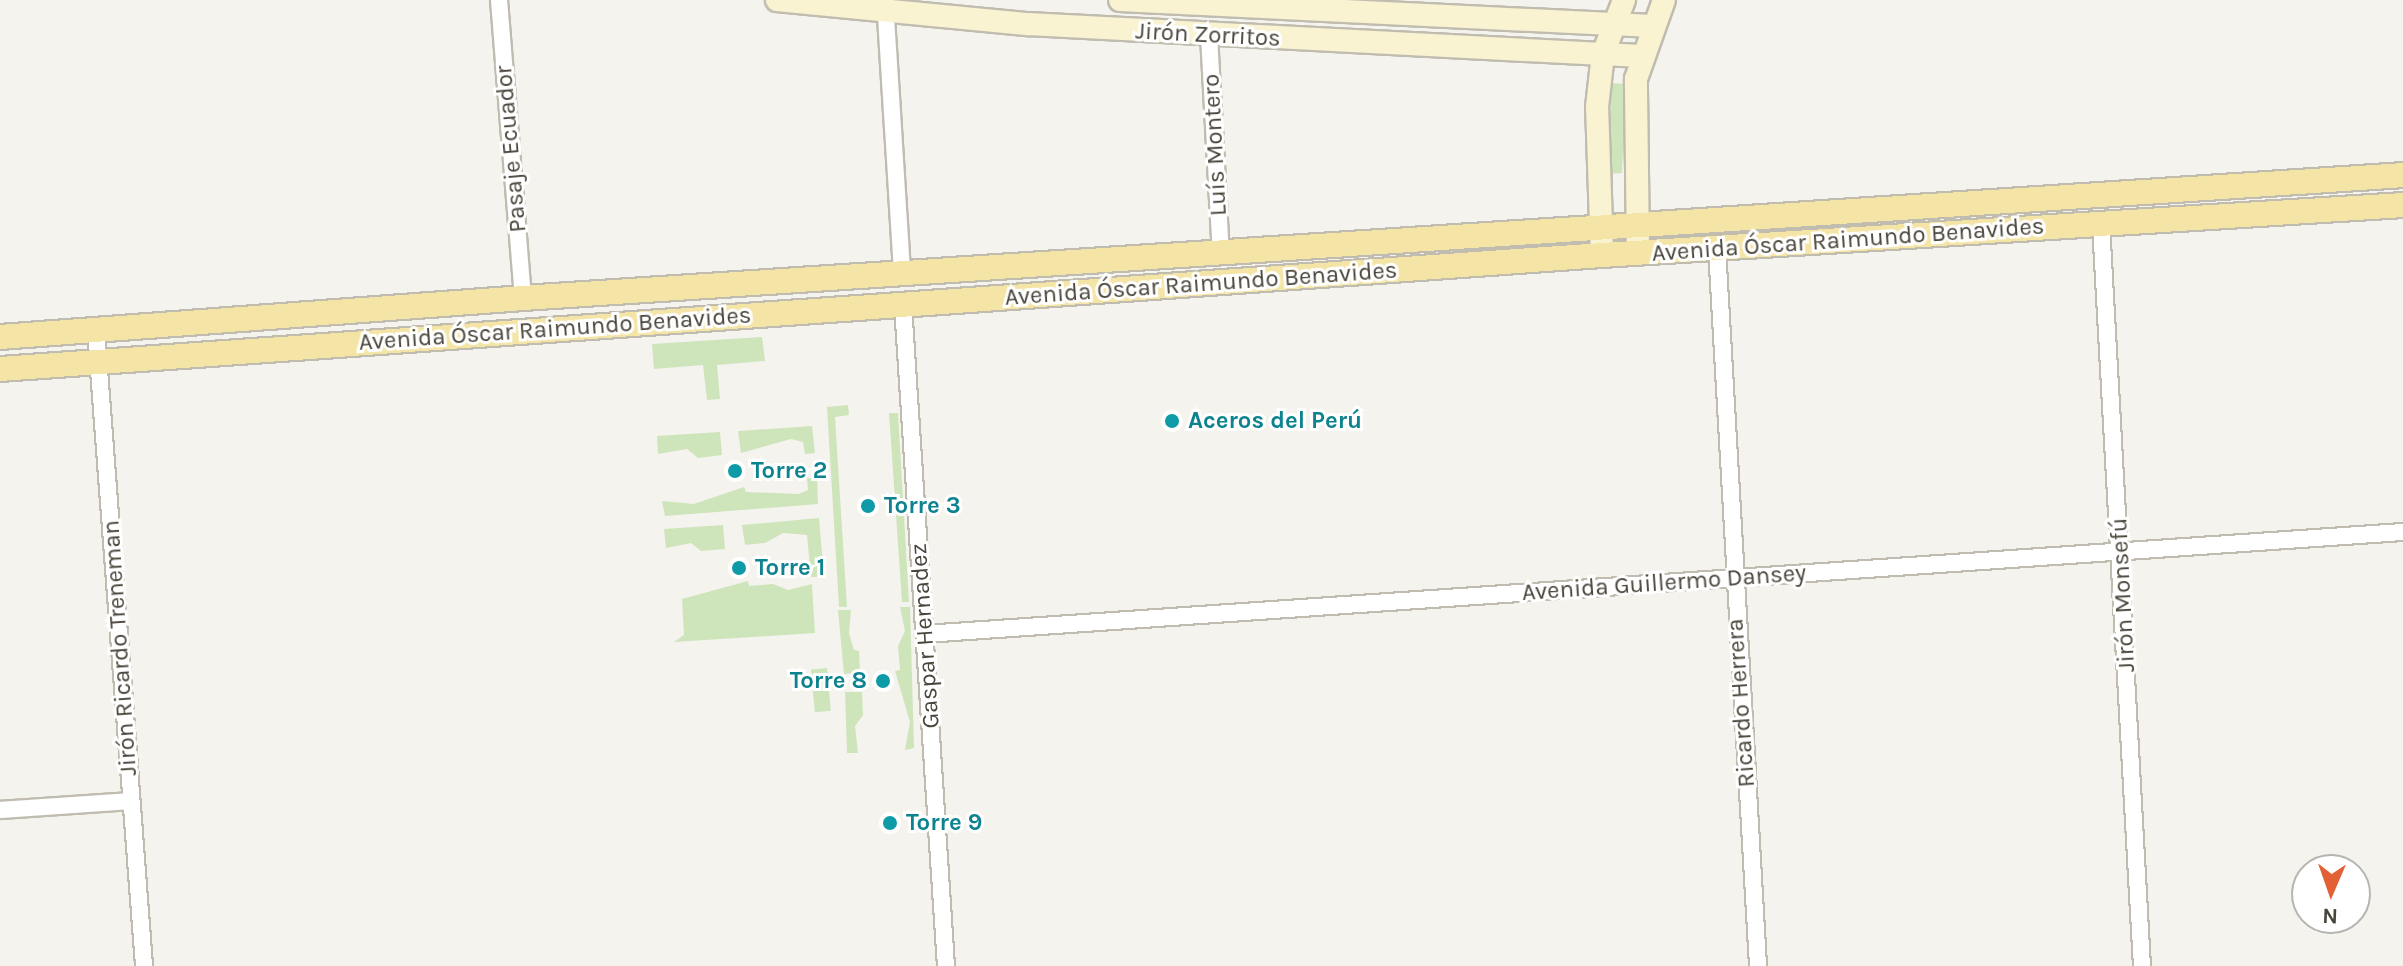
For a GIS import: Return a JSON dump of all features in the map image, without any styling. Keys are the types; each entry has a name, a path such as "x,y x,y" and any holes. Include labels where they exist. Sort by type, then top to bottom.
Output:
{"main road":[{"name":"Jirón Zorritos","path":"777,0 885,5 1209,35 1641,56"},
{"name":"Jirón Zorritos","path":"1120,0 1318,6 1652,26"},
{"path":"1602,255 1597,107 1603,54 1624,0"},
{"path":"1638,253 1634,131 1641,56 1664,0"},
{"name":"Avenida Óscar Raimundo Benavides","path":"0,337 523,298 2403,175"},
{"name":"Avenida Óscar Raimundo Benavides","path":"0,369 1602,255 2403,205"}],"street":[{"name":"Pasaje Ecuador","path":"499,0 523,298"},
{"path":"885,5 902,275"},
{"name":"Luís Montero","path":"1209,35 1221,254"},
{"name":"Jirón Monsefú","path":"2101,224 2142,966"},
{"name":"Ricardo Herrera","path":"1717,248 1732,578 1758,966"},
{"name":"Gaspar Hernadez","path":"903,305 946,966"},
{"name":"Jirón Ricardo Treneman","path":"96,330 144,966"},
{"name":"Avenida Guillermo Dansey","path":"925,634 2403,532"},
{"path":"0,810 131,801"}],"green space":[{"path":"1611,83 1626,84 1622,173 1610,174"},
{"path":"762,337 765,361 717,365 720,399 707,400 703,365 654,369 652,344"},
{"path":"848,405 849,415 835,417 847,607 839,607 827,407"},
{"path":"889,413 898,413 909,602 902,602"},
{"path":"812,426 815,453 805,454 803,442 791,439 741,453 738,431"},
{"path":"720,432 722,455 698,458 687,449 658,454 657,436"},
{"path":"807,478 817,478 818,504 665,516 662,501 694,504 744,487 746,492 799,494 808,490"},
{"path":"819,518 824,577 811,577 807,535 783,533 765,543 745,545 742,525"},
{"path":"723,525 725,549 701,551 691,543 666,548 664,529"},
{"path":"748,581 749,586 773,584 788,590 812,584 815,633 674,642 684,635 682,599"},
{"path":"900,607 910,607 914,748 905,750 910,722 895,671 900,670 898,646 905,631"},
{"path":"838,610 851,610 849,633 854,650 859,651 860,673 844,674"},
{"path":"827,668 831,711 815,712 811,669"},
{"path":"845,692 862,692 863,715 855,726 858,753 847,753"}],"place":[{"name":"Aceros del Perú","path":"1172,421"},
{"name":"Torre 2","path":"735,471"},
{"name":"Torre 3","path":"868,506"},
{"name":"Torre 1","path":"739,568"},
{"name":"Torre 8","path":"883,681"},
{"name":"Torre 9","path":"890,823"}]}
